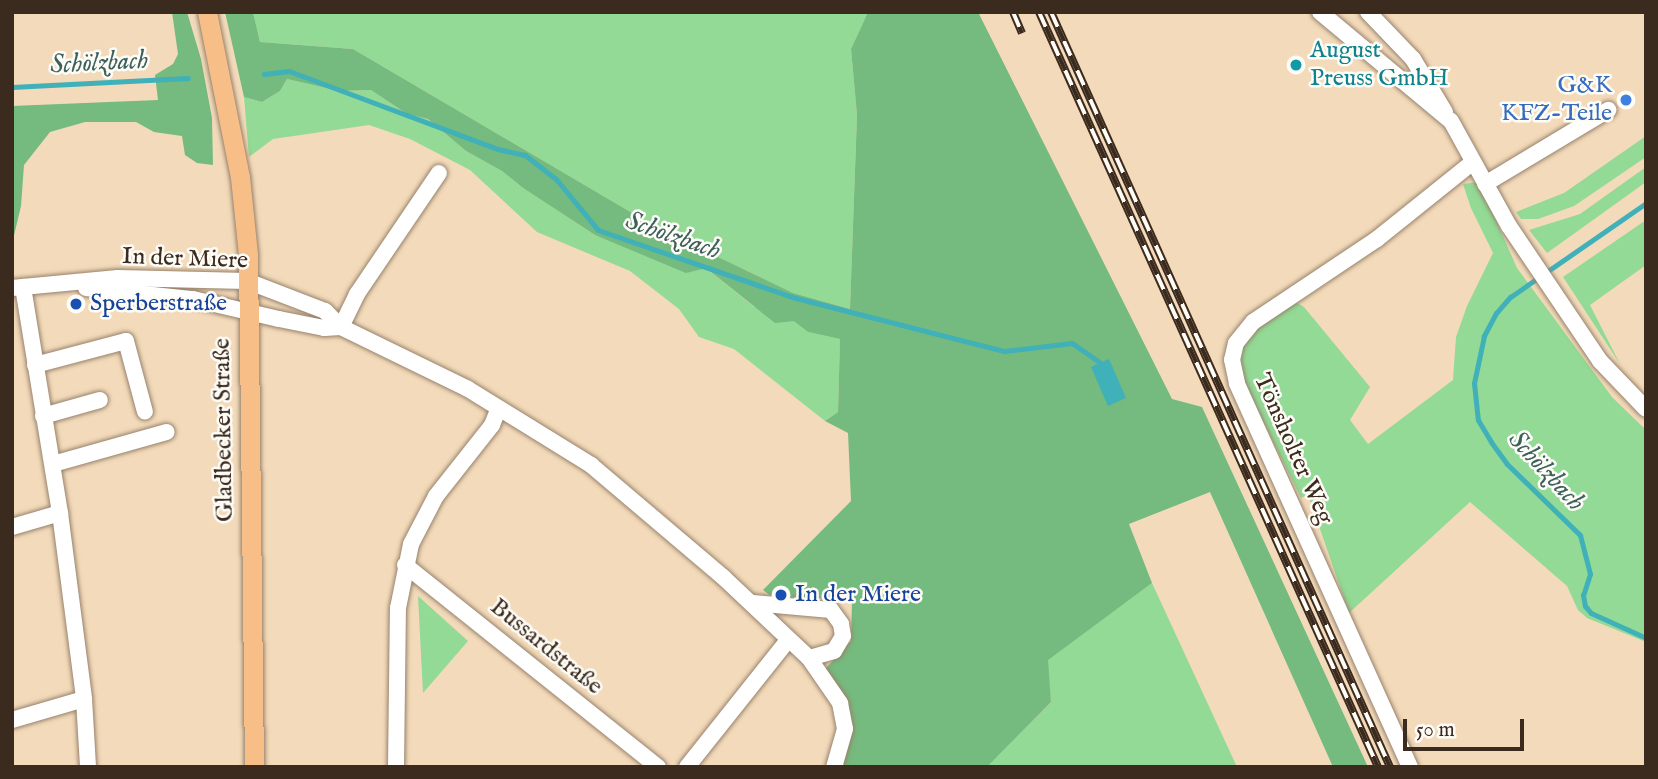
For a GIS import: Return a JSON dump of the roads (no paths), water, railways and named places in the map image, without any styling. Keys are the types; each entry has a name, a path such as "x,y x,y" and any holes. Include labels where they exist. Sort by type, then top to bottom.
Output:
{"main road":[{"name":"Gladbecker Straße","path":"207,12 246,216 254,767"}],"street":[{"path":"1320,12 1451,121"},
{"path":"1355,43 1371,15 1413,59 1529,255 1600,361 1646,409"},
{"path":"1485,184 1608,110"},
{"name":"Tönsholter Weg","path":"1410,767 1237,383 1233,359 1236,343 1253,322 1377,239 1472,162"},
{"path":"341,327 357,294 439,173"},
{"name":"In der Miere","path":"18,287 60,286 118,278 247,281 325,312 341,327 423,365 499,408 591,465 753,603 808,658 840,703 845,729 834,767"},
{"name":"In der Miere","path":"60,286 192,299 324,328 341,327"},
{"path":"18,287 53,464 84,699 88,767"},
{"path":"35,365 126,341 145,412"},
{"path":"43,416 100,400"},
{"path":"396,767 398,608 405,565 425,514 492,425 499,408"},
{"path":"53,464 167,432"},
{"path":"12,527 60,513"},
{"name":"Bussardstraße","path":"405,565 658,767"},
{"path":"753,603 831,610 841,624 843,636 834,651 808,658"},
{"path":"687,767 789,640"},
{"path":"12,720 84,699"}],"water":[{"path":"1109,359 1126,398 1108,406 1091,367"}],"waterway":[{"name":"Schölzbach","path":"264,74 289,71 498,149 525,155 556,179 598,230 796,298 1004,351 1072,343 1101,363"},
{"name":"Schölzbach","path":"12,87 188,78"},
{"name":"Schölzbach","path":"1646,203 1510,297 1496,313 1484,336 1474,383 1478,420 1491,442 1507,464 1580,535 1590,574 1583,595 1585,606 1591,613 1646,638"}],"railway":[{"path":"1013,12 1022,33"},
{"path":"1039,12 1378,767"},
{"path":"1051,12 1390,767"}],"place":[{"name":"August Preuss GmbH","path":"1296,65"},
{"name":"G&K KFZ-Teile","path":"1626,100"},
{"name":"Sperberstraße","path":"76,304"},
{"name":"In der Miere","path":"781,595"}]}
